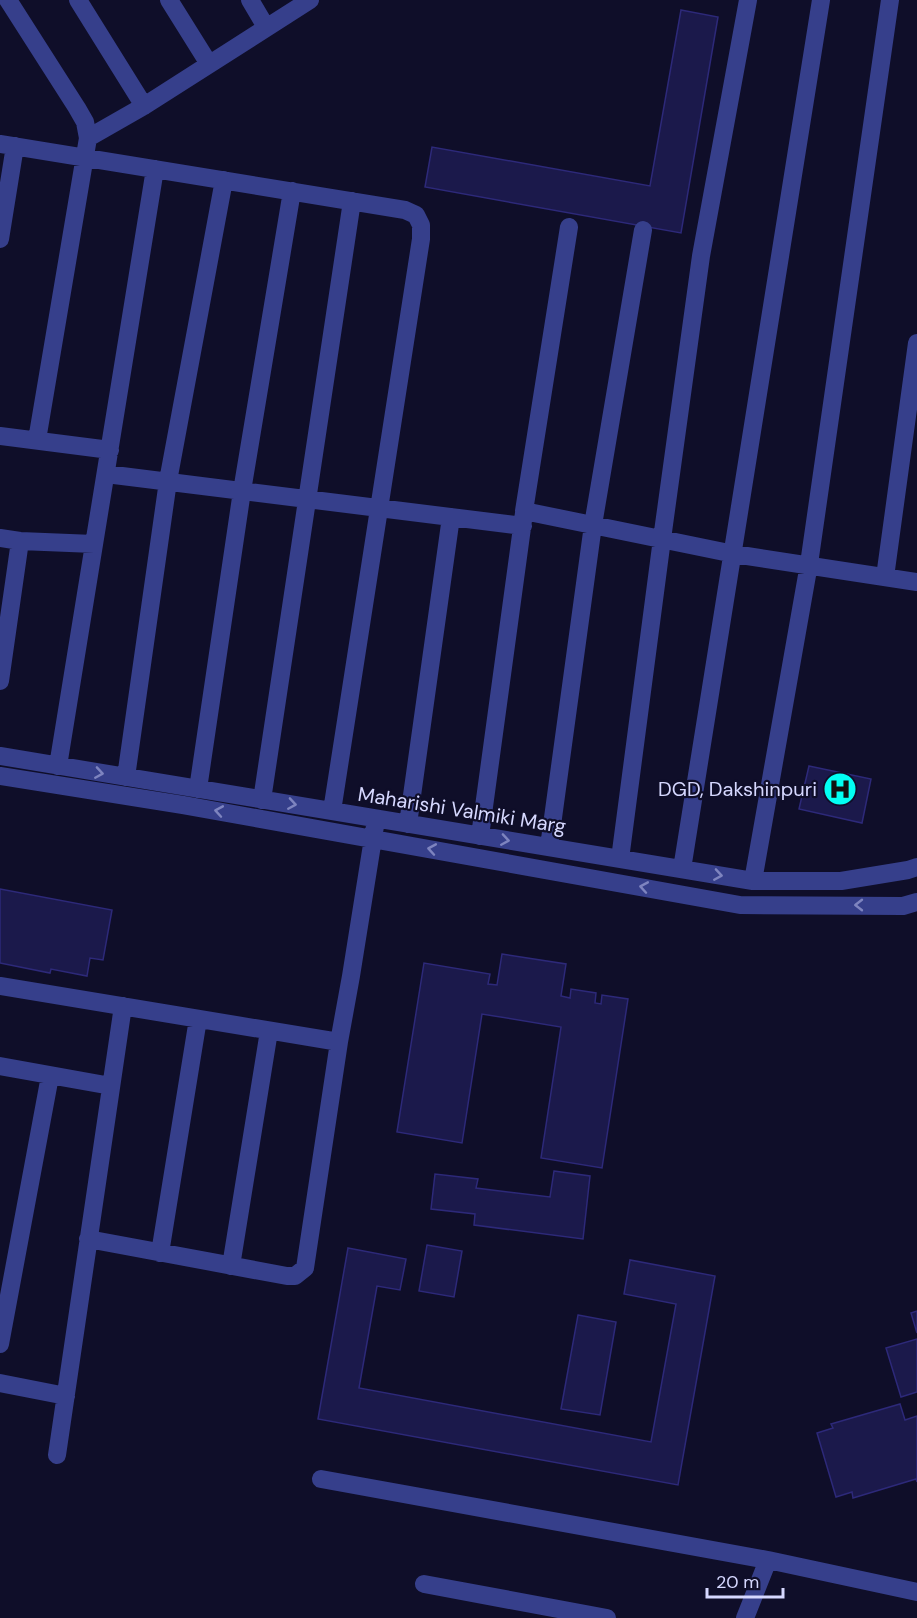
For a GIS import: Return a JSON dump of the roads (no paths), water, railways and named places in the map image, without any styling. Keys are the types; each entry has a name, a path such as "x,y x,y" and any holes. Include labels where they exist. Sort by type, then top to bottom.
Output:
{"street":[{"path":"8,0 77,108 85,122 88,138 37,440"},
{"path":"78,0 144,106"},
{"path":"169,0 209,64"},
{"path":"250,0 267,27"},
{"path":"88,138 144,106 310,0"},
{"path":"620,859 701,256 748,0"},
{"path":"682,869 821,0"},
{"path":"753,881 808,564 890,0"},
{"path":"0,239 7,145 405,210 416,215 421,225 421,239 332,811"},
{"path":"58,766 155,169"},
{"path":"126,777 168,482 224,180"},
{"path":"198,789 242,491 292,191"},
{"path":"262,800 352,201"},
{"path":"480,836 523,519 569,227"},
{"path":"549,847 593,525 643,230"},
{"path":"885,577 917,343"},
{"path":"0,436 110,450"},
{"path":"106,474 452,517 523,519 593,525 734,554 917,582"},
{"path":"408,824 452,517"},
{"path":"0,538 94,544"},
{"path":"0,681 20,541"},
{"name":"Maharishi Valmiki Marg","path":"0,756 753,881 841,881 917,867"},
{"path":"0,776 183,805 740,904 903,906 917,902"},
{"path":"88,1239 287,1276 295,1276 305,1268 376,819"},
{"path":"0,986 339,1042"},
{"path":"57,1455 123,1006"},
{"path":"160,1253 198,1018"},
{"path":"231,1266 269,1031"},
{"path":"0,1066 111,1086"},
{"path":"0,1344 50,1076"},
{"path":"0,1383 66,1396"},
{"path":"321,1479 768,1560 917,1592"},
{"path":"745,1618 768,1560"},
{"path":"424,1584 607,1618"}],"place":[{"name":"DGD, Dakshinpuri","path":"840,789"}]}
